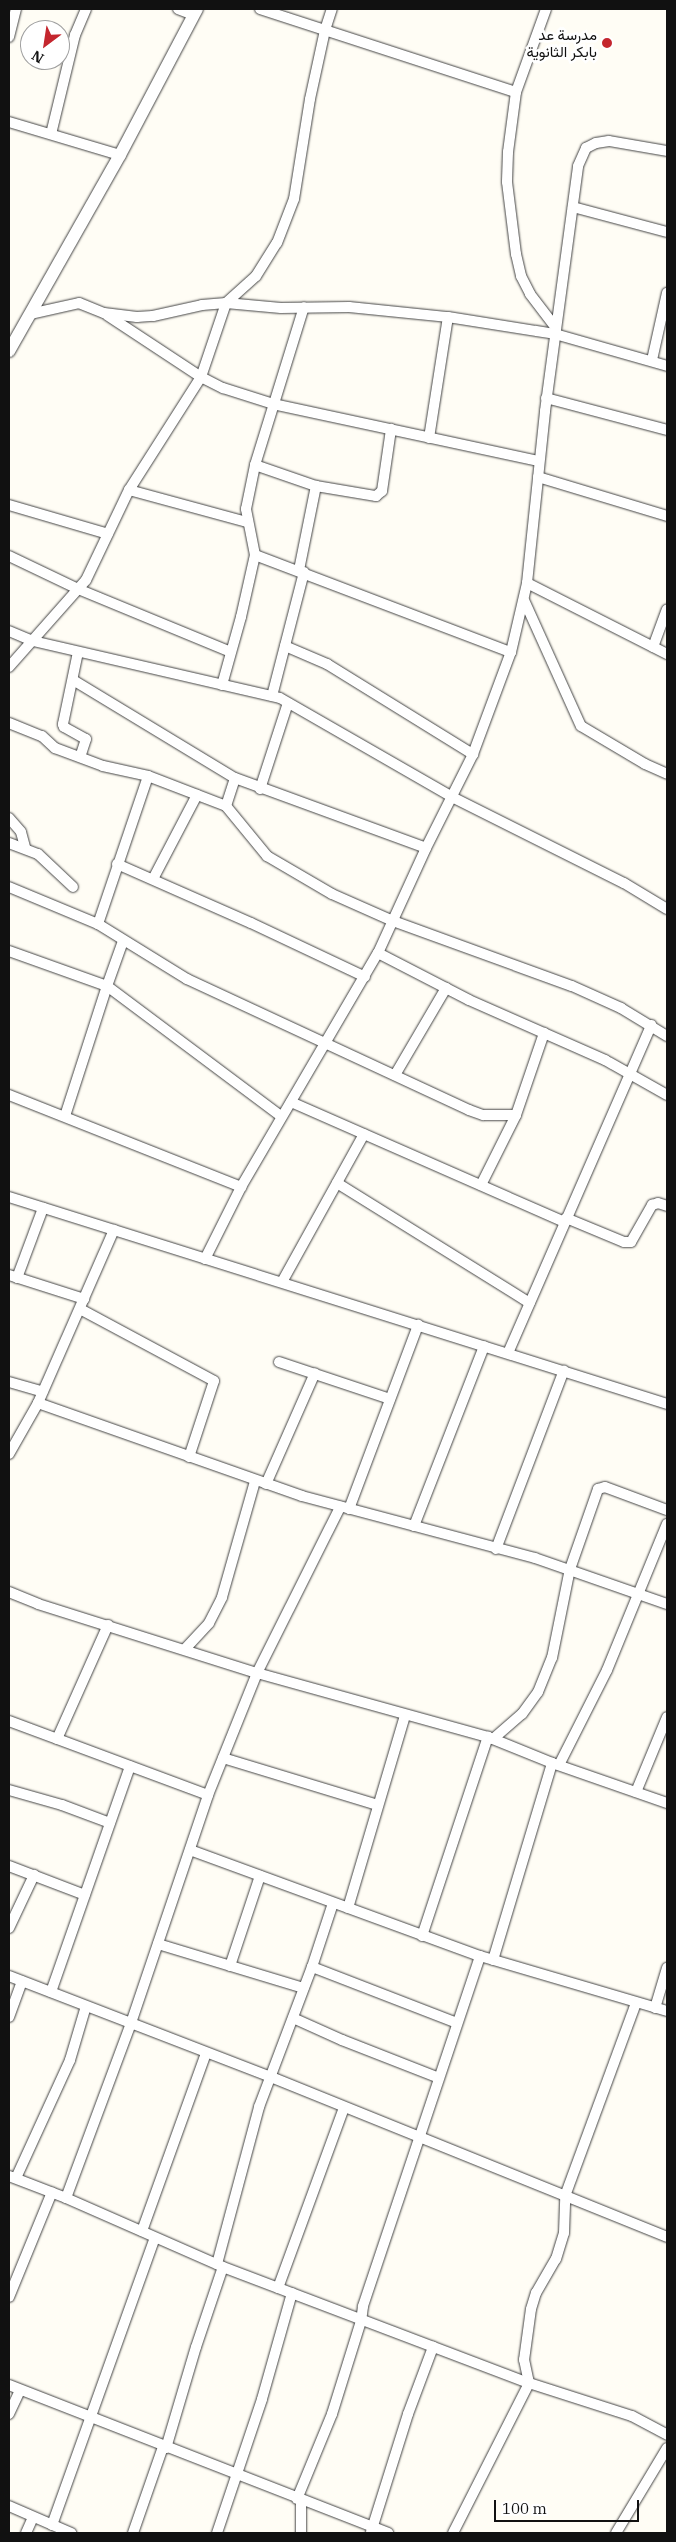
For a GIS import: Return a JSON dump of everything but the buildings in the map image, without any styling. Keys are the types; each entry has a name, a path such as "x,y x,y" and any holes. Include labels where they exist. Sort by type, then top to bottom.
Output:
{"street":[{"path":"9,37 16,9"},
{"path":"51,134 75,35 86,9"},
{"path":"9,351 120,155 195,12 178,9"},
{"path":"260,9 516,92"},
{"path":"9,668 78,588 91,570 129,490 200,376 226,303 256,276 277,243 294,199 310,99 325,30 332,9"},
{"path":"546,9 516,92 508,152 507,182 516,254 521,276 530,294 555,331"},
{"path":"9,122 120,155"},
{"path":"205,1259 241,1187 281,1116 327,1042 378,953 426,848 473,754 511,652 527,583 546,398 578,166 586,148 609,141 667,151"},
{"path":"573,207 667,232"},
{"path":"652,360 667,293"},
{"path":"30,314 79,304 104,313 137,317 153,316 202,305 226,303 281,308 349,307 448,317 555,331 667,366"},
{"path":"222,685 255,556 255,546 247,522 246,508 255,465 304,307"},
{"path":"104,313 200,376 223,388 273,404 539,461"},
{"path":"429,438 448,317"},
{"path":"546,398 667,430"},
{"path":"255,465 316,486 379,495 382,492 391,430"},
{"path":"538,477 667,516"},
{"path":"272,696 302,571 316,486"},
{"path":"129,490 247,522"},
{"path":"9,504 108,534"},
{"path":"9,556 78,588 231,652"},
{"path":"255,556 302,571 511,652"},
{"path":"527,583 667,654"},
{"path":"524,600 581,726 645,764 667,774"},
{"path":"653,647 667,609"},
{"path":"9,631 33,641 272,696 288,703 452,797 624,883 667,909"},
{"path":"285,646 327,664 473,754"},
{"path":"78,652 63,724 64,727 86,739 80,757"},
{"path":"73,680 235,778 260,789 426,848"},
{"path":"260,789 288,703"},
{"path":"9,723 42,736 55,748 103,766 148,776 226,806 269,858 332,894 393,921 572,986 621,1008 667,1036"},
{"path":"98,924 148,776"},
{"path":"226,806 235,778"},
{"path":"153,880 197,794"},
{"path":"9,818 21,832 25,847"},
{"path":"9,843 25,847 38,854 73,887"},
{"path":"117,864 251,923 365,977"},
{"path":"9,887 98,924 123,942 187,979 327,1042 477,1113 516,1115"},
{"path":"65,1116 106,986 123,942"},
{"path":"9,951 106,986 281,1116"},
{"path":"378,953 446,988 605,1060 667,1095"},
{"path":"395,1075 446,988"},
{"path":"508,1353 651,1025"},
{"path":"481,1185 516,1115 544,1033"},
{"path":"9,1095 241,1187"},
{"path":"291,1102 481,1185 624,1242 631,1242 652,1205 658,1203 667,1206"},
{"path":"282,1282 364,1134"},
{"path":"337,1183 530,1303"},
{"path":"9,1197 564,1370 667,1404"},
{"path":"43,1208 12,1278 84,1299"},
{"path":"9,1451 38,1403 114,1230"},
{"path":"80,1309 214,1381 189,1457"},
{"path":"66,2198 131,2022 208,1795 257,1673 344,1508 390,1399 418,1325"},
{"path":"414,1526 484,1346"},
{"path":"279,1362 390,1399"},
{"path":"496,1549 564,1370"},
{"path":"266,1484 315,1373"},
{"path":"9,1382 43,1392"},
{"path":"38,1403 255,1481 344,1508 570,1570 667,1604"},
{"path":"185,1649 208,1623 222,1597 255,1481"},
{"path":"422,1936 490,1738 522,1714 538,1692 552,1658 570,1570 598,1489 601,1487 667,1510"},
{"path":"492,1960 556,1764 607,1670 640,1594 667,1524"},
{"path":"9,1592 257,1673 490,1738 556,1764 667,1803"},
{"path":"57,1739 108,1625"},
{"path":"348,1908 405,1715"},
{"path":"636,1792 667,1717"},
{"path":"9,1721 208,1795"},
{"path":"223,1758 378,1805"},
{"path":"51,1992 130,1766"},
{"path":"9,1790 62,1805 110,1823"},
{"path":"190,1850 480,1956 667,2011"},
{"path":"9,1866 85,1895"},
{"path":"9,1928 34,1875"},
{"path":"230,1966 260,1876"},
{"path":"133,2533 164,2447 220,2266 259,2107 312,1967 333,1903"},
{"path":"158,1944 304,1988"},
{"path":"301,2533 299,2500 332,2414 362,2321 363,2306 480,1956"},
{"path":"312,1967 457,2023"},
{"path":"655,2008 667,1968"},
{"path":"9,1976 271,2077 667,2237"},
{"path":"9,2018 22,1981"},
{"path":"453,2533 529,2383 524,2360 531,2309 536,2294 556,2259 564,2233 565,2196 636,2003"},
{"path":"86,2006 70,2060 12,2177 52,2192 220,2266 529,2383 614,2409 667,2435"},
{"path":"293,2018 342,2040 439,2078"},
{"path":"142,2231 206,2053"},
{"path":"278,2288 344,2108"},
{"path":"9,2297 52,2192"},
{"path":"52,2525 92,2418 155,2238"},
{"path":"217,2533 262,2399 292,2293"},
{"path":"371,2530 408,2414 433,2347"},
{"path":"9,2386 371,2530 388,2533"},
{"path":"9,2414 20,2390"},
{"path":"616,2533 667,2448"},
{"path":"9,2506 71,2533"},
{"path":"26,2533 34,2516"}],"place":[{"name":"مدرسة عد بابكر الثانوية","path":"607,43"}]}
